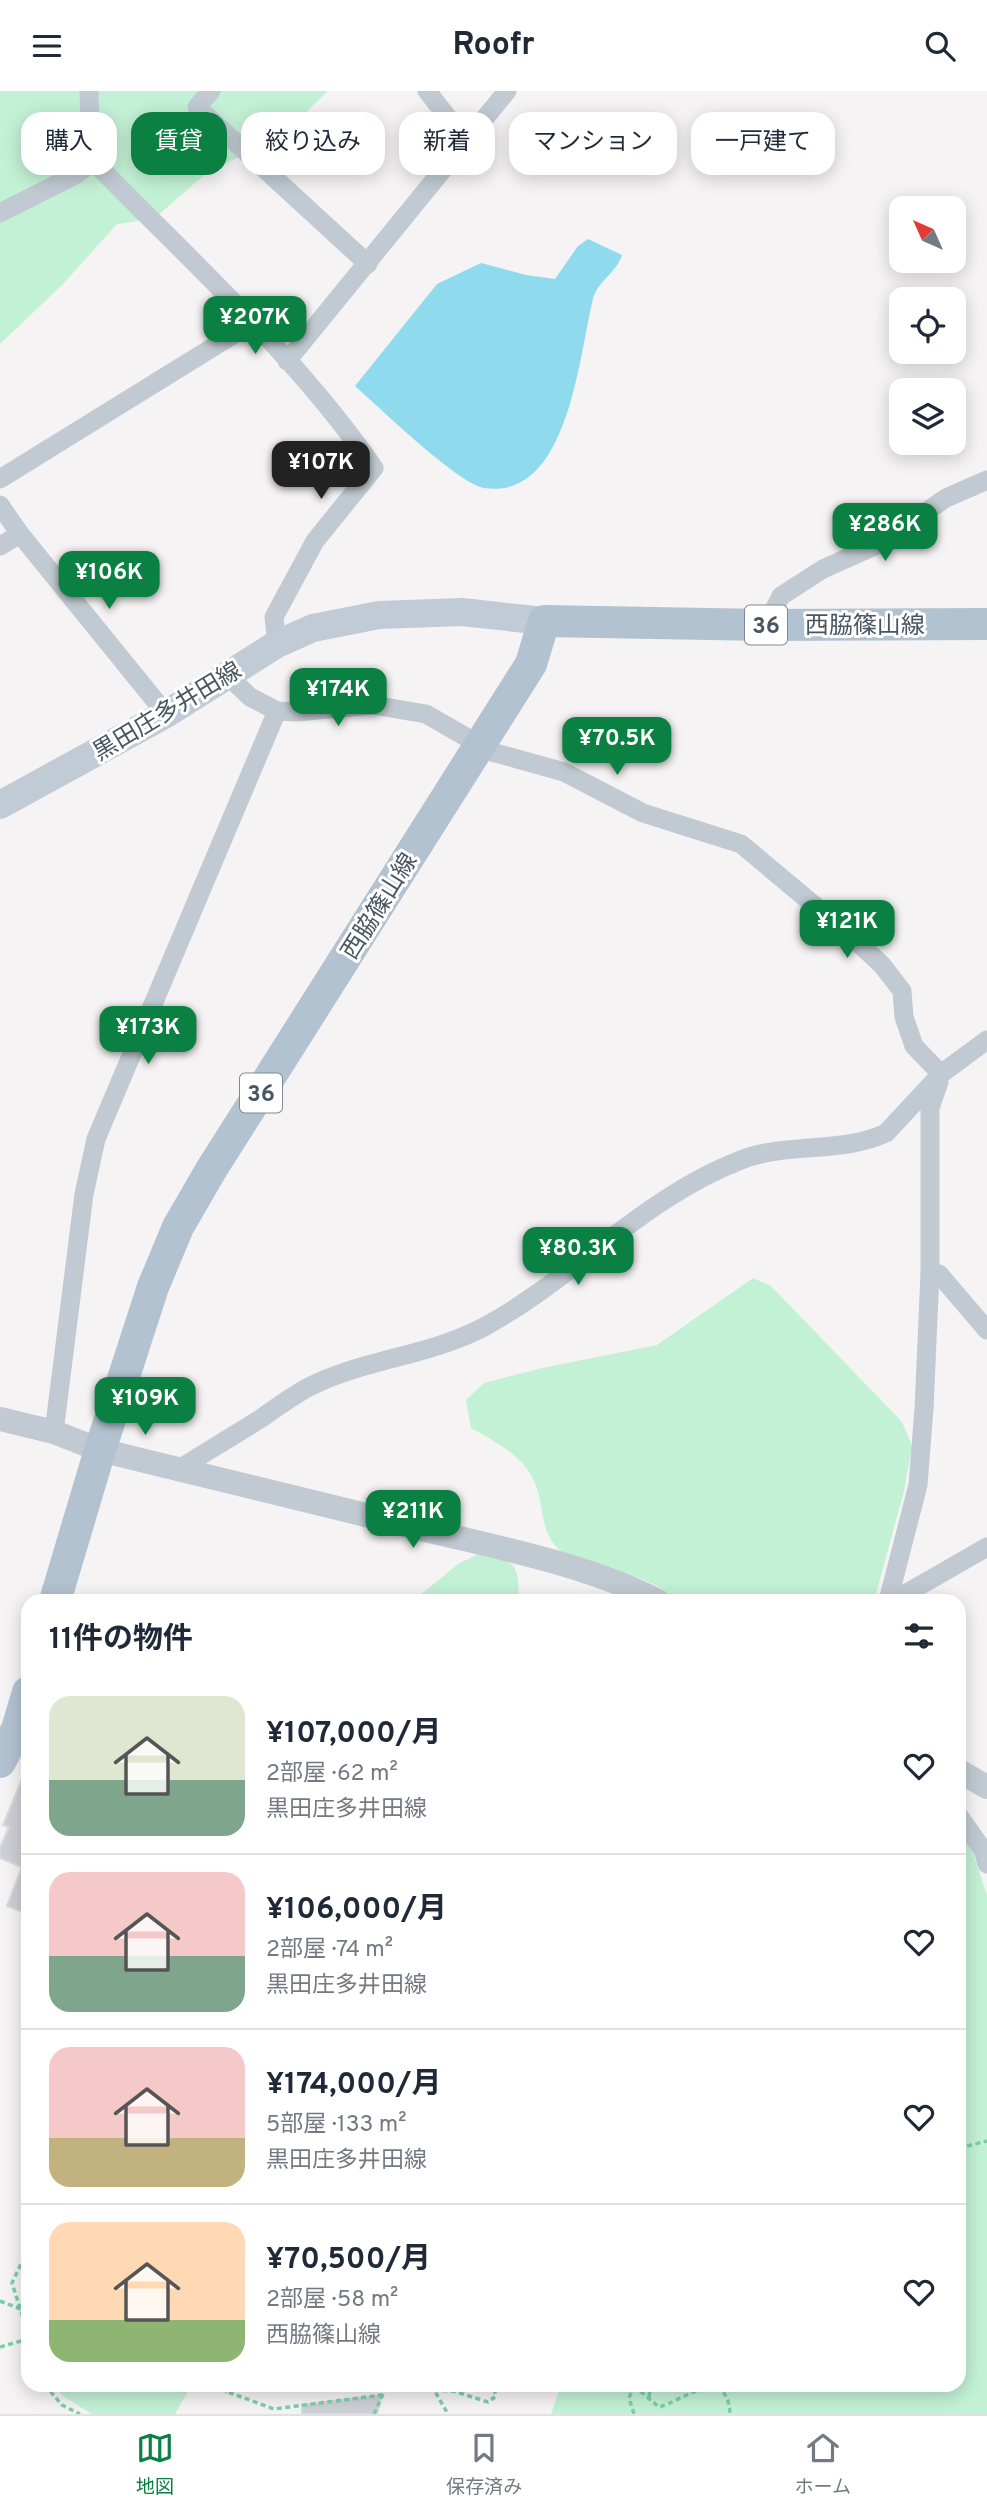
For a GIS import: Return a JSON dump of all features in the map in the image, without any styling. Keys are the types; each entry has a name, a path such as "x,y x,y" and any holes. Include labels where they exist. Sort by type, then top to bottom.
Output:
{"main road":[{"name":"黒田庄多井田線","path":"0,805 166,714 277,644 313,628 379,615 462,612 544,621"},
{"name":"西脇篠山線","path":"57,1594 153,1287 178,1227 211,1170 531,664 544,621 766,625 987,624"},
{"path":"0,1762 21,1716"}],"street":[{"path":"89,91 90,112"},
{"path":"211,91 197,107 368,264"},
{"path":"427,91 443,112"},
{"path":"491,112 507,91"},
{"path":"0,213 75,175"},
{"path":"107,175 288,361 352,436 374,468 315,541 274,617 277,644"},
{"path":"288,361 440,175"},
{"path":"0,479 251,323"},
{"path":"766,625 781,596 823,569 881,543 946,498 987,480"},
{"path":"0,505 20,534 166,714"},
{"path":"0,546 20,534"},
{"path":"227,675 250,697 277,711 296,712 373,705 426,714 492,753 564,772 643,813 741,843 882,965 902,991 904,1017 915,1047 942,1075"},
{"path":"54,1432 84,1194 96,1139 277,711"},
{"path":"179,1469 310,1387 361,1368 450,1343 485,1326 542,1290 622,1228 699,1180 740,1160 759,1154 821,1147 886,1133 942,1075 987,1040"},
{"path":"892,1594 918,1485 930,1273 930,1108 942,1075"},
{"path":"930,1273 939,1274 987,1330"},
{"path":"0,1419 54,1432 100,1450 550,1563 645,1594"},
{"path":"902,1594 987,1546"},
{"path":"966,1774 987,1787"},
{"path":"966,1826 984,1850 987,1864"}],"path":[{"path":"966,2146 987,2141"},
{"path":"21,2264 12,2283 21,2312"},
{"path":"0,2301 20,2309"},
{"path":"0,2347 21,2341"},
{"path":"51,2392 62,2405 80,2414"},
{"path":"228,2392 274,2409 382,2395"},
{"path":"374,2414 384,2392"},
{"path":"435,2392 448,2414"},
{"path":"456,2392 488,2402 496,2396 495,2392"},
{"path":"631,2392 629,2398 634,2414"},
{"path":"642,2392 659,2407 672,2404 690,2392"},
{"path":"648,2398 649,2392"},
{"path":"719,2392 730,2405 730,2414"},
{"path":"274,2409 278,2414"}],"green space":[{"path":"0,91 328,91 306,112 241,112 241,156 227,163 227,112 131,112 131,175 204,175 154,219 117,224 62,285 0,344"},
{"path":"753,1278 771,1286 902,1422 912,1446 904,1491 876,1594 668,1594 640,1578 572,1557 555,1545 546,1529 538,1492 530,1473 508,1450 471,1428 466,1400 484,1383 542,1368 657,1345"},
{"path":"480,1553 502,1559 516,1571 519,1594 422,1594 458,1564"},
{"path":"966,1838 987,1895 987,2414 551,2414 559,2392 966,2392"},
{"path":"59,2392 188,2392 175,2414 92,2414"}],"water":[{"path":"588,239 622,255 595,293 575,386 565,419 552,448 535,472 513,486 484,488 456,473 355,386 437,284 481,263 526,275 555,279 578,246"}],"building":[{"path":"21,1782 21,1867 0,1858 0,1848 9,1827 3,1825"},
{"path":"21,1870 21,1911 7,1906"},
{"path":"382,2395 377,2414 302,2414 302,2405"}]}
